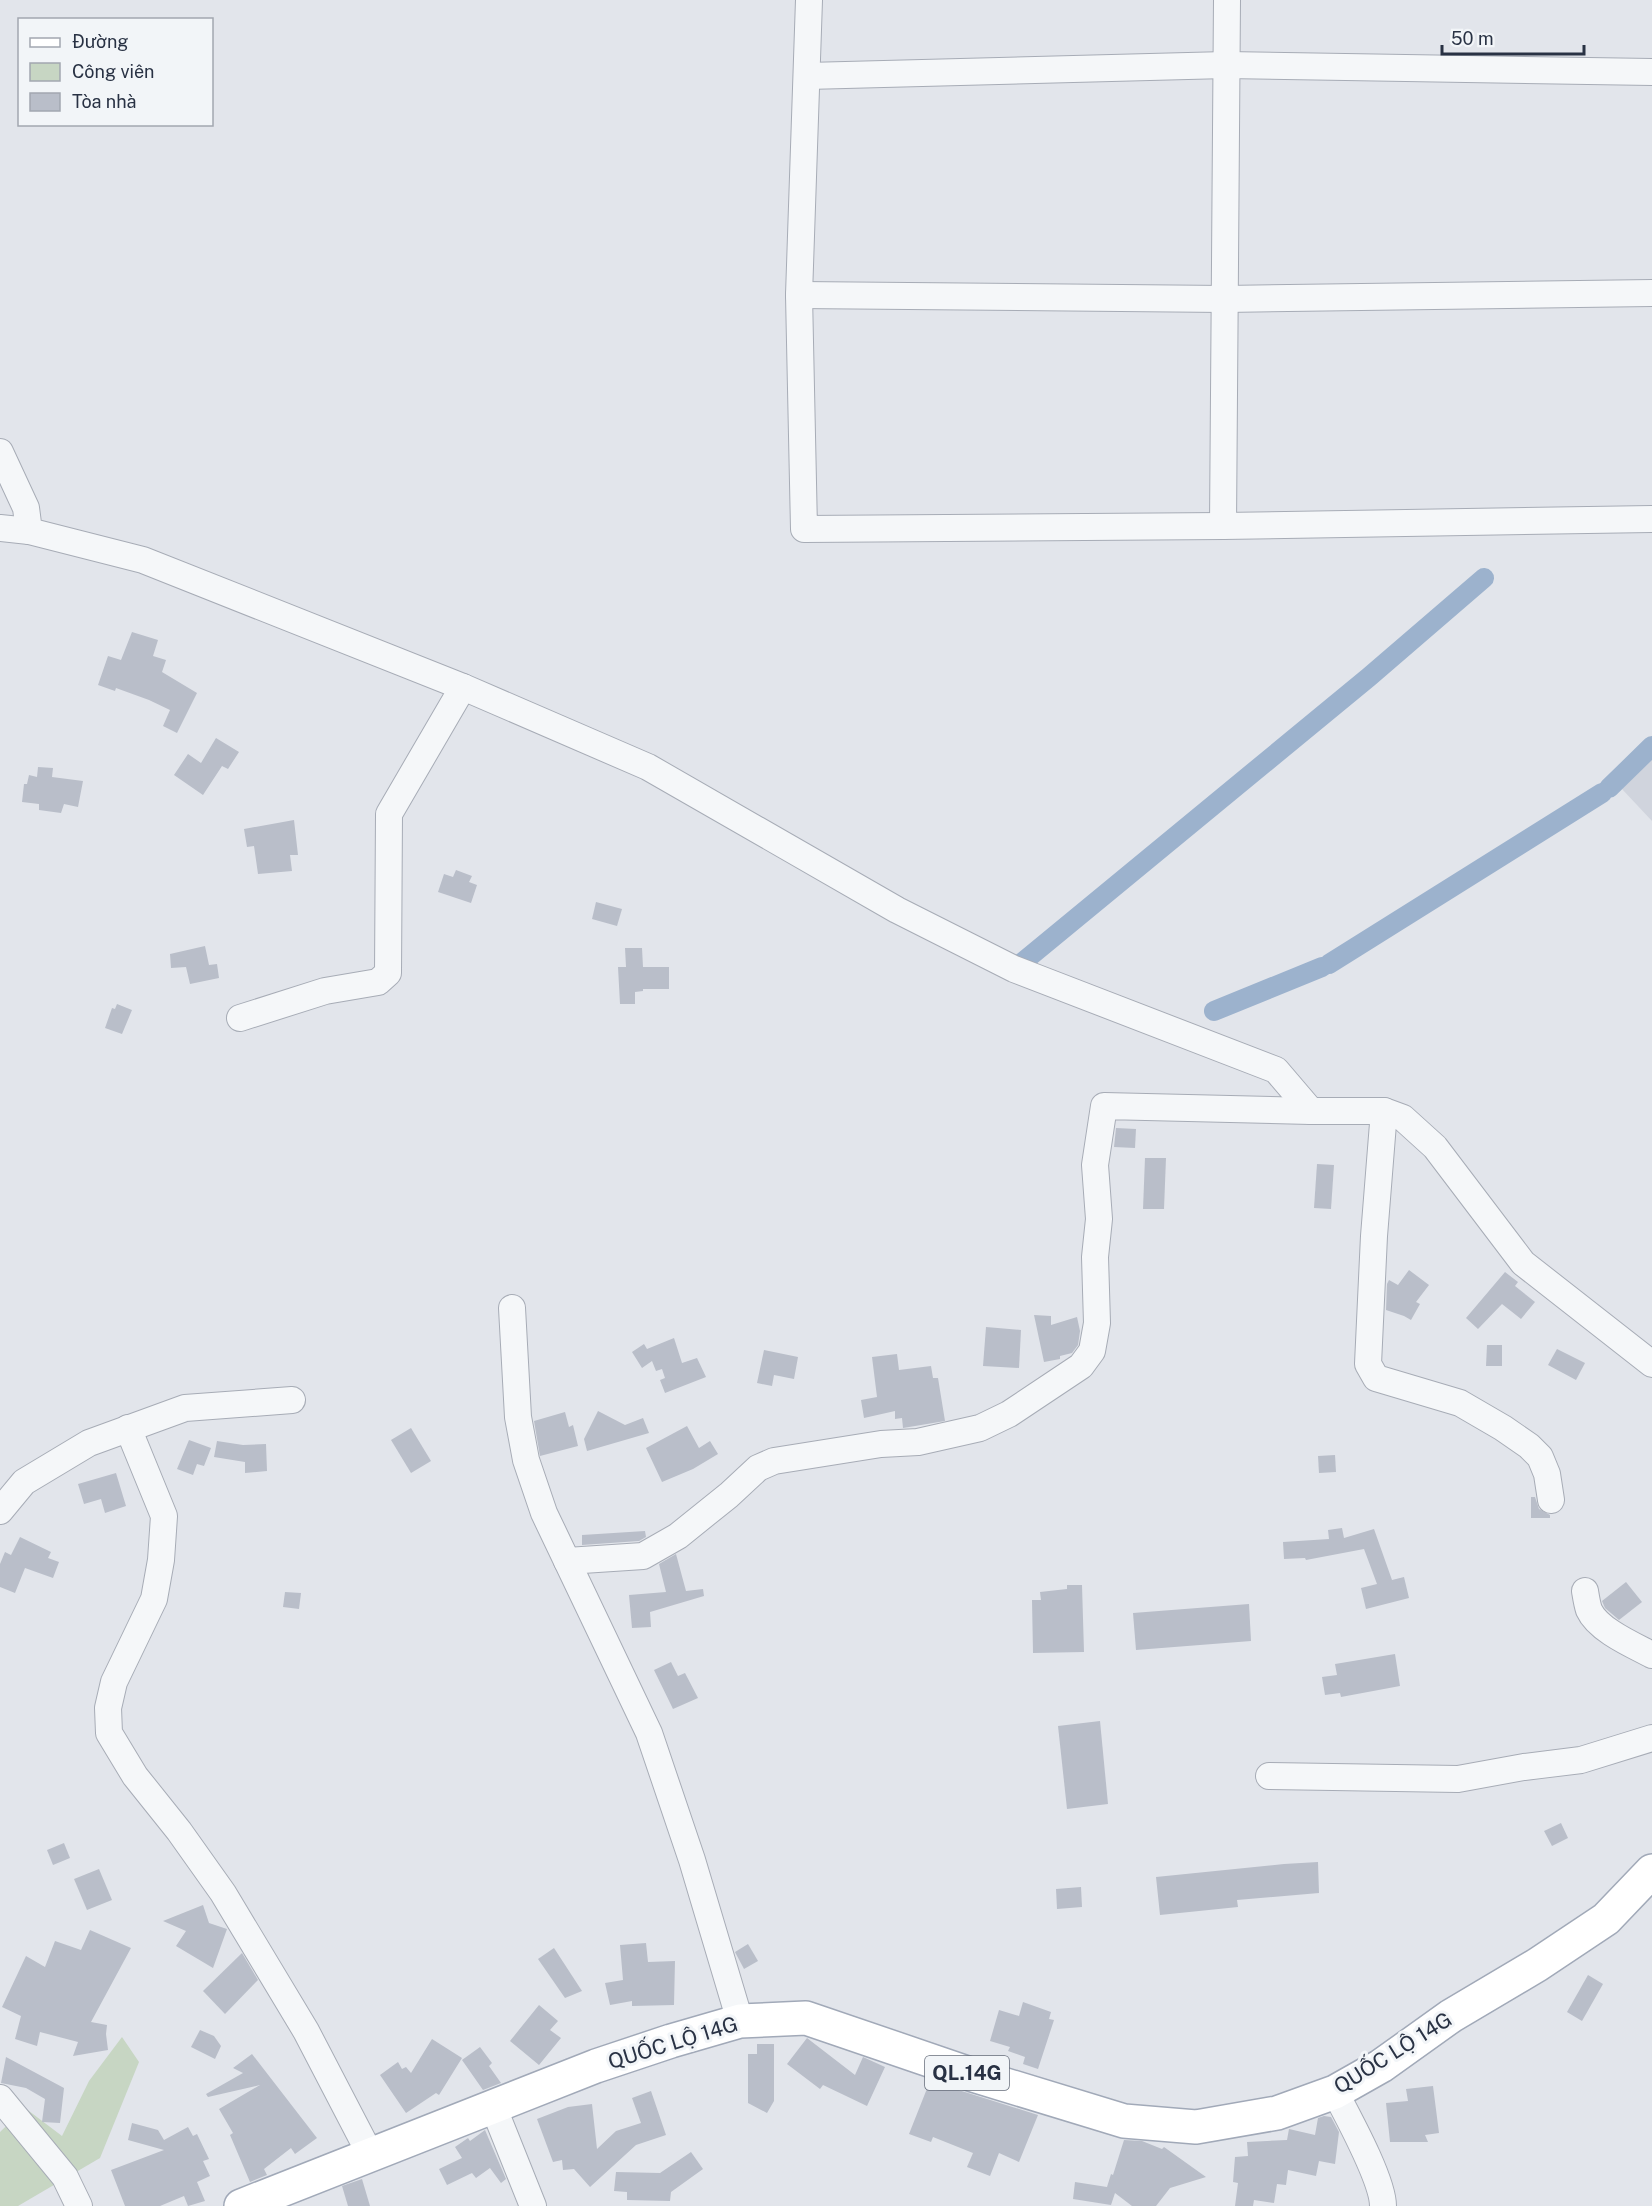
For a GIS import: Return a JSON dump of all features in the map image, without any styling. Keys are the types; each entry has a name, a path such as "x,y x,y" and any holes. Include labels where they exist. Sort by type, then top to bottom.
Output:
{"main road":[{"name":"QUỐC LỘ 14G","path":"241,2206 597,2066 740,2021 806,2018 973,2075 1124,2121 1196,2127 1277,2113 1335,2092 1381,2066 1451,2016 1537,1965 1606,1919 1652,1871"}],"street":[{"path":"809,0 799,295 804,529 1224,526 1652,519"},
{"path":"1224,526 1227,0"},
{"path":"807,76 1226,65 1652,72"},
{"path":"799,295 1225,299 1652,293"},
{"path":"0,452 26,508 29,531"},
{"path":"0,528 29,531 143,560 463,687 648,768 897,910 1014,969 1276,1070 1311,1111"},
{"path":"240,1018 325,991 378,982 388,973 389,814 463,687"},
{"path":"567,1561 643,1556 678,1536 758,1468 774,1461 881,1444 918,1442 980,1428 1009,1414 1081,1366 1092,1351 1097,1323 1095,1257 1099,1219 1095,1165 1104,1106 1383,1111 1403,1118 1436,1147 1523,1263 1652,1364"},
{"path":"1383,1111 1368,1364 1376,1378 1460,1403 1529,1446 1540,1457 1547,1474 1551,1500"},
{"path":"512,1308 518,1417 526,1460 544,1513 649,1733 692,1860 740,2021"},
{"path":"0,1511 24,1482 89,1443 128,1428 184,1408 292,1400"},
{"path":"128,1428 164,1516 161,1560 154,1599 114,1682 108,1708 109,1733 135,1776 224,1893 306,2031 370,2154"},
{"path":"1585,1591 1590,1611 1600,1625 1629,1644 1652,1655"},
{"path":"1269,1776 1458,1779 1581,1760 1652,1738"},
{"path":"1335,2092 1366,2155 1383,2198 1383,2206"},
{"path":"0,2098 65,2177 79,2206"},
{"path":"493,2106 533,2206"}],"shaded area":[{"path":"1652,759 1652,821 1622,789"}],"green space":[{"path":"122,2037 139,2062 100,2158 18,2206 0,2206 0,2132 25,2108 62,2136 89,2081"}],"building":[{"path":"132,632 158,640 153,656 166,660 162,672 197,693 177,733 163,726 170,710 116,688 115,691 98,685 108,656 121,660"},
{"path":"216,738 239,752 228,769 222,766 203,795 174,775 188,754 201,763"},
{"path":"38,767 53,768 52,777 83,781 78,807 64,804 61,813 39,810 39,804 22,802 24,784 27,784 29,775 37,777"},
{"path":"294,820 298,855 290,855 292,871 258,874 254,846 247,847 244,829"},
{"path":"456,870 472,876 469,882 477,885 471,903 438,892 444,874 453,877"},
{"path":"596,902 622,909 617,926 592,919"},
{"path":"205,946 209,965 217,964 219,978 190,984 186,967 171,968 170,954"},
{"path":"625,948 642,948 643,967 669,967 669,989 643,989 643,991 635,992 635,1004 620,1004 618,967 626,967"},
{"path":"117,1004 132,1010 122,1034 105,1028 112,1008 115,1009"},
{"path":"1116,1128 1136,1129 1135,1148 1114,1147"},
{"path":"1145,1158 1166,1158 1164,1209 1143,1209"},
{"path":"1317,1164 1334,1165 1331,1209 1314,1208"},
{"path":"1409,1270 1429,1285 1416,1302 1420,1304 1411,1320 1386,1310 1389,1280 1398,1285"},
{"path":"1505,1272 1518,1282 1515,1286 1535,1302 1521,1319 1502,1304 1478,1329 1466,1318"},
{"path":"1034,1315 1051,1316 1051,1325 1077,1317 1080,1331 1078,1345 1072,1353 1060,1356 1060,1359 1044,1362"},
{"path":"986,1327 1021,1330 1019,1368 983,1366"},
{"path":"674,1338 682,1363 697,1358 706,1377 665,1393 660,1380 665,1378 662,1369 656,1371 652,1361 642,1368 632,1352 644,1344 647,1349"},
{"path":"1487,1345 1502,1345 1502,1366 1486,1366"},
{"path":"1557,1349 1585,1363 1576,1380 1548,1365"},
{"path":"764,1350 798,1357 794,1379 774,1375 772,1386 757,1383"},
{"path":"897,1354 899,1370 931,1366 933,1378 938,1378 945,1421 903,1428 902,1418 895,1419 895,1411 864,1418 861,1400 877,1397 872,1357"},
{"path":"598,1411 625,1425 643,1418 649,1433 587,1451 584,1439"},
{"path":"565,1412 569,1427 573,1425 578,1446 540,1456 534,1421"},
{"path":"687,1426 699,1448 710,1441 718,1454 693,1469 662,1482 646,1448"},
{"path":"411,1428 431,1461 411,1473 391,1440"},
{"path":"189,1440 211,1448 204,1466 197,1464 193,1475 177,1469"},
{"path":"217,1441 243,1445 266,1444 267,1471 245,1473 245,1462 214,1457"},
{"path":"1335,1455 1336,1472 1319,1473 1318,1456"},
{"path":"116,1473 126,1506 105,1513 101,1499 84,1504 78,1484"},
{"path":"1531,1497 1535,1497 1539,1509 1550,1515 1550,1518 1531,1518"},
{"path":"1342,1528 1344,1538 1374,1529 1392,1580 1404,1577 1409,1598 1366,1609 1361,1588 1377,1584 1364,1549 1306,1560 1305,1558 1284,1559 1283,1542 1329,1539 1328,1530"},
{"path":"645,1531 646,1537 639,1541 582,1545 582,1535"},
{"path":"20,1537 51,1552 48,1558 59,1562 53,1578 25,1568 15,1593 0,1587 0,1564 5,1552 11,1555"},
{"path":"676,1554 686,1591 703,1589 704,1596 650,1612 651,1627 632,1628 629,1595 666,1592 659,1564"},
{"path":"1626,1582 1642,1602 1619,1620 1605,1608 1602,1601"},
{"path":"1067,1585 1082,1585 1084,1652 1033,1653 1032,1600 1041,1600 1040,1592 1067,1589"},
{"path":"285,1592 301,1593 299,1609 283,1607"},
{"path":"1249,1604 1251,1641 1136,1650 1133,1613"},
{"path":"1395,1654 1400,1686 1341,1697 1340,1693 1325,1695 1322,1677 1337,1675 1335,1664"},
{"path":"671,1662 678,1676 685,1673 698,1698 673,1709 654,1670"},
{"path":"1100,1721 1108,1804 1067,1809 1058,1726"},
{"path":"1561,1823 1568,1838 1552,1846 1544,1831"},
{"path":"64,1843 70,1858 53,1865 47,1850"},
{"path":"1318,1862 1319,1893 1237,1900 1238,1907 1160,1915 1156,1877"},
{"path":"99,1869 112,1900 87,1910 74,1879"},
{"path":"1081,1887 1082,1907 1057,1909 1056,1889"},
{"path":"203,1905 209,1923 227,1929 213,1968 176,1946 186,1931 163,1921"},
{"path":"90,1930 131,1948 91,2022 107,2025 108,2050 73,2056 78,2042 40,2032 37,2046 15,2039 21,2016 2,2007 26,1956 45,1967 55,1941 81,1950"},
{"path":"646,1943 648,1962 675,1961 674,2005 632,2006 632,2001 610,2005 605,1983 623,1980 620,1945"},
{"path":"748,1944 758,1961 744,1969 735,1952"},
{"path":"554,1948 582,1991 565,1998 538,1959"},
{"path":"242,1953 258,1980 225,2014 203,1991"},
{"path":"1588,1975 1603,1984 1582,2021 1567,2012"},
{"path":"1023,2002 1051,2012 1049,2019 1054,2020 1038,2069 1023,2064 1025,2057 1008,2051 1010,2047 990,2041 999,2010 1019,2016"},
{"path":"539,2005 558,2021 550,2030 561,2038 539,2065 510,2041"},
{"path":"200,2030 214,2036 221,2046 215,2059 191,2047"},
{"path":"807,2038 855,2075 863,2057 885,2067 867,2106 823,2085 820,2089 787,2064"},
{"path":"432,2039 462,2058 439,2095 436,2093 406,2113 380,2075 398,2062 402,2069 406,2067 411,2073"},
{"path":"757,2044 774,2044 774,2101 767,2113 748,2103 748,2054 757,2054"},
{"path":"480,2047 492,2063 489,2066 501,2083 483,2090 462,2060"},
{"path":"252,2054 317,2138 295,2154 291,2148 264,2169 267,2175 250,2182 230,2135 233,2133 219,2109 260,2085 208,2097 206,2094 243,2073 233,2068"},
{"path":"6,2057 64,2088 60,2123 42,2122 45,2099 26,2088 1,2083"},
{"path":"930,2081 1038,2115 1019,2162 999,2153 990,2176 967,2167 973,2153 933,2137 931,2142 909,2134"},
{"path":"1433,2086 1439,2133 1425,2135 1428,2142 1390,2142 1386,2103 1408,2101 1406,2089"},
{"path":"651,2091 666,2135 636,2145 590,2187 574,2169 563,2170 562,2160 553,2162 537,2119 568,2107 592,2104 597,2149 616,2131 641,2123 632,2098"},
{"path":"1331,2117 1339,2132 1335,2164 1319,2161 1316,2176 1288,2170 1286,2185 1277,2184 1274,2203 1254,2200 1253,2206 1235,2206 1238,2183 1233,2182 1235,2157 1248,2156 1247,2142 1287,2140 1289,2129 1315,2135 1318,2118"},
{"path":"132,2123 158,2130 164,2140 188,2127 193,2136 197,2134 209,2159 203,2161 210,2176 197,2182 205,2201 188,2206 184,2196 160,2206 125,2206 111,2170 164,2150 128,2140"},
{"path":"485,2130 506,2179 501,2183 490,2168 476,2178 472,2173 447,2185 439,2169 462,2158 455,2147 468,2138 470,2141"},
{"path":"1124,2140 1142,2141 1162,2149 1164,2147 1206,2177 1170,2188 1156,2206 1132,2206 1115,2193 1111,2205 1073,2199 1075,2182 1107,2187"},
{"path":"691,2152 703,2169 671,2192 670,2201 627,2200 627,2192 614,2191 616,2172 660,2173"},
{"path":"362,2179 370,2206 348,2206 342,2186"}],"waterway":[{"path":"1018,966 1369,677 1484,578"},
{"path":"1609,788 1652,746"},
{"path":"1329,964 1602,793"},
{"path":"1214,1011 1322,967"}]}
